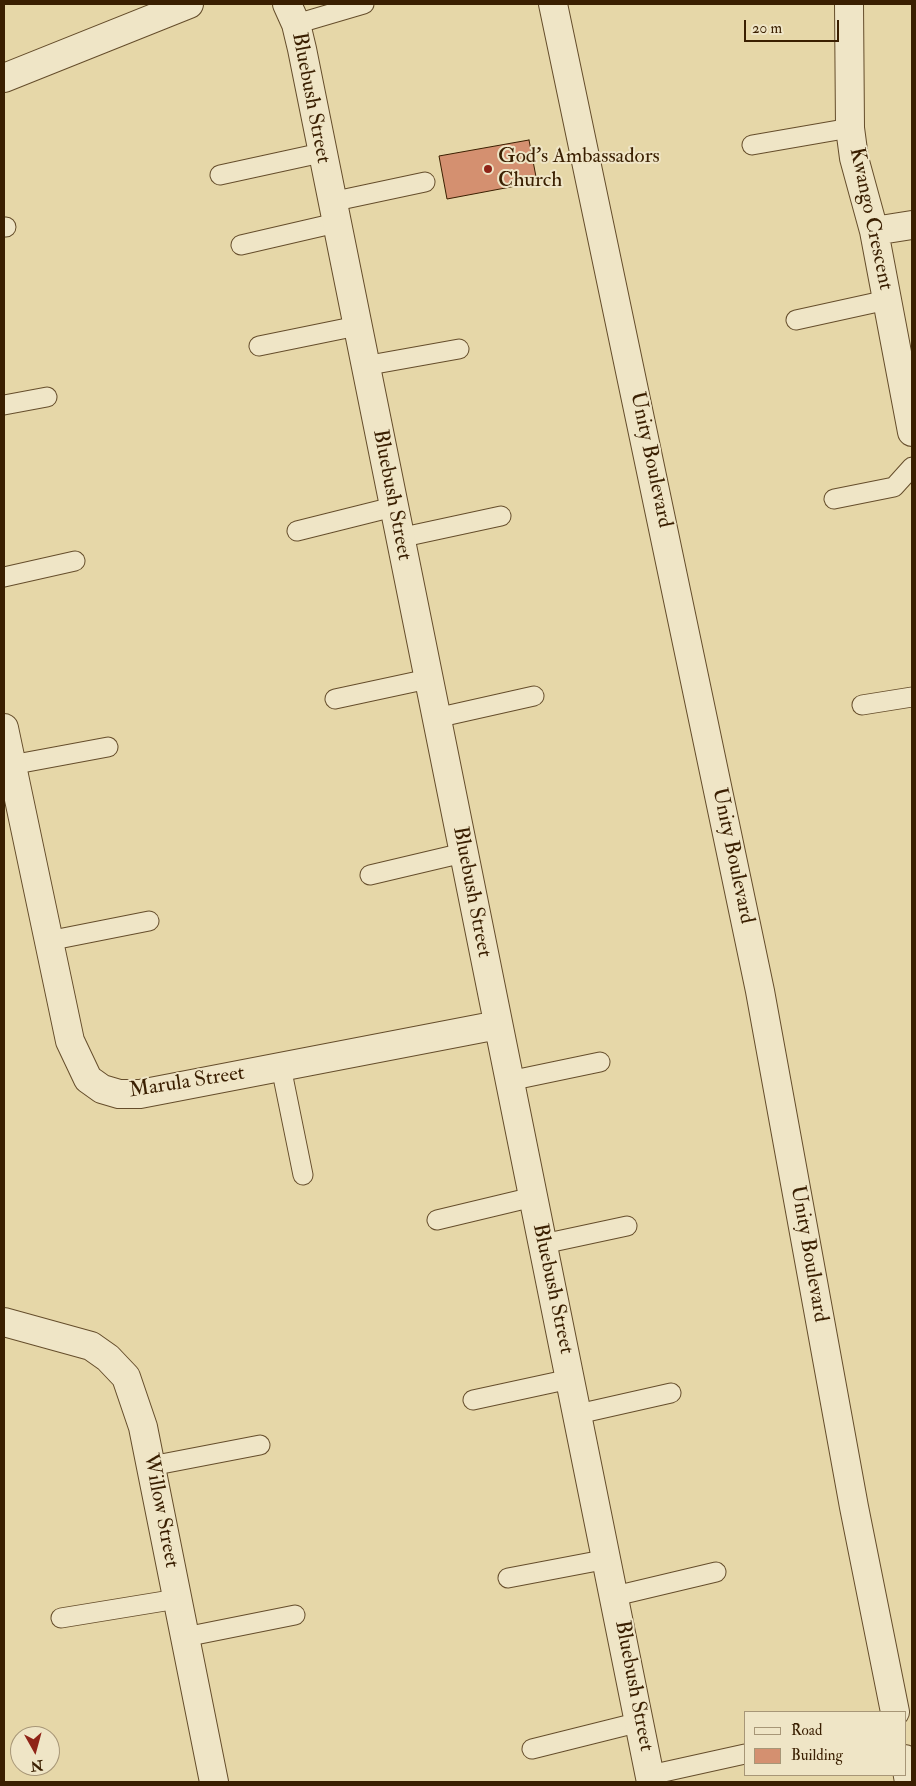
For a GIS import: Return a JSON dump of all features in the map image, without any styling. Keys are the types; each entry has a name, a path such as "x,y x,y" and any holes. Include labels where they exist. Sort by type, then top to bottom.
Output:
{"street":[{"path":"4,78 189,4"},
{"name":"Unity Boulevard","path":"553,4 760,991 854,1507 895,1711"},
{"name":"Kwango Crescent","path":"849,4 850,128 859,180 874,231 912,432"},
{"name":"Bluebush Street","path":"291,14 322,153 651,1779"},
{"path":"874,231 912,226"},
{"name":"Marula Street","path":"4,728 70,1041 88,1079 102,1089 119,1094 140,1094 498,1025"},
{"name":"Willow Street","path":"4,1322 91,1346 108,1358 126,1376 143,1427 214,1782"},
{"path":"906,1764 910,1782"}],"lane":[{"path":"291,14 364,4"},
{"path":"752,145 850,128"},
{"path":"220,175 322,153"},
{"path":"241,245 425,182"},
{"path":"796,320 887,300"},
{"path":"259,346 357,326"},
{"path":"364,366 459,348"},
{"path":"4,404 47,397"},
{"path":"834,499 894,487 912,467"},
{"path":"297,531 393,507"},
{"path":"399,538 501,516"},
{"path":"4,577 75,561"},
{"path":"335,699 428,679"},
{"path":"436,718 534,696"},
{"path":"862,705 912,697"},
{"path":"11,765 108,747"},
{"path":"370,875 463,853"},
{"path":"48,941 149,920"},
{"path":"510,1081 600,1062"},
{"path":"281,1067 303,1175"},
{"path":"437,1220 533,1197"},
{"path":"543,1244 627,1226"},
{"path":"473,1400 570,1379"},
{"path":"578,1414 670,1393"},
{"path":"151,1466 260,1445"},
{"path":"508,1578 608,1559"},
{"path":"615,1596 716,1572"},
{"path":"61,1618 177,1599"},
{"path":"185,1637 295,1614"},
{"path":"532,1749 640,1722"},
{"path":"651,1779 744,1754"}],"building":[{"name":"God's Ambassadors Church","path":"529,140 537,182 447,199 439,156"}],"place":[{"name":"God's Ambassadors Church","path":"488,169"}]}
